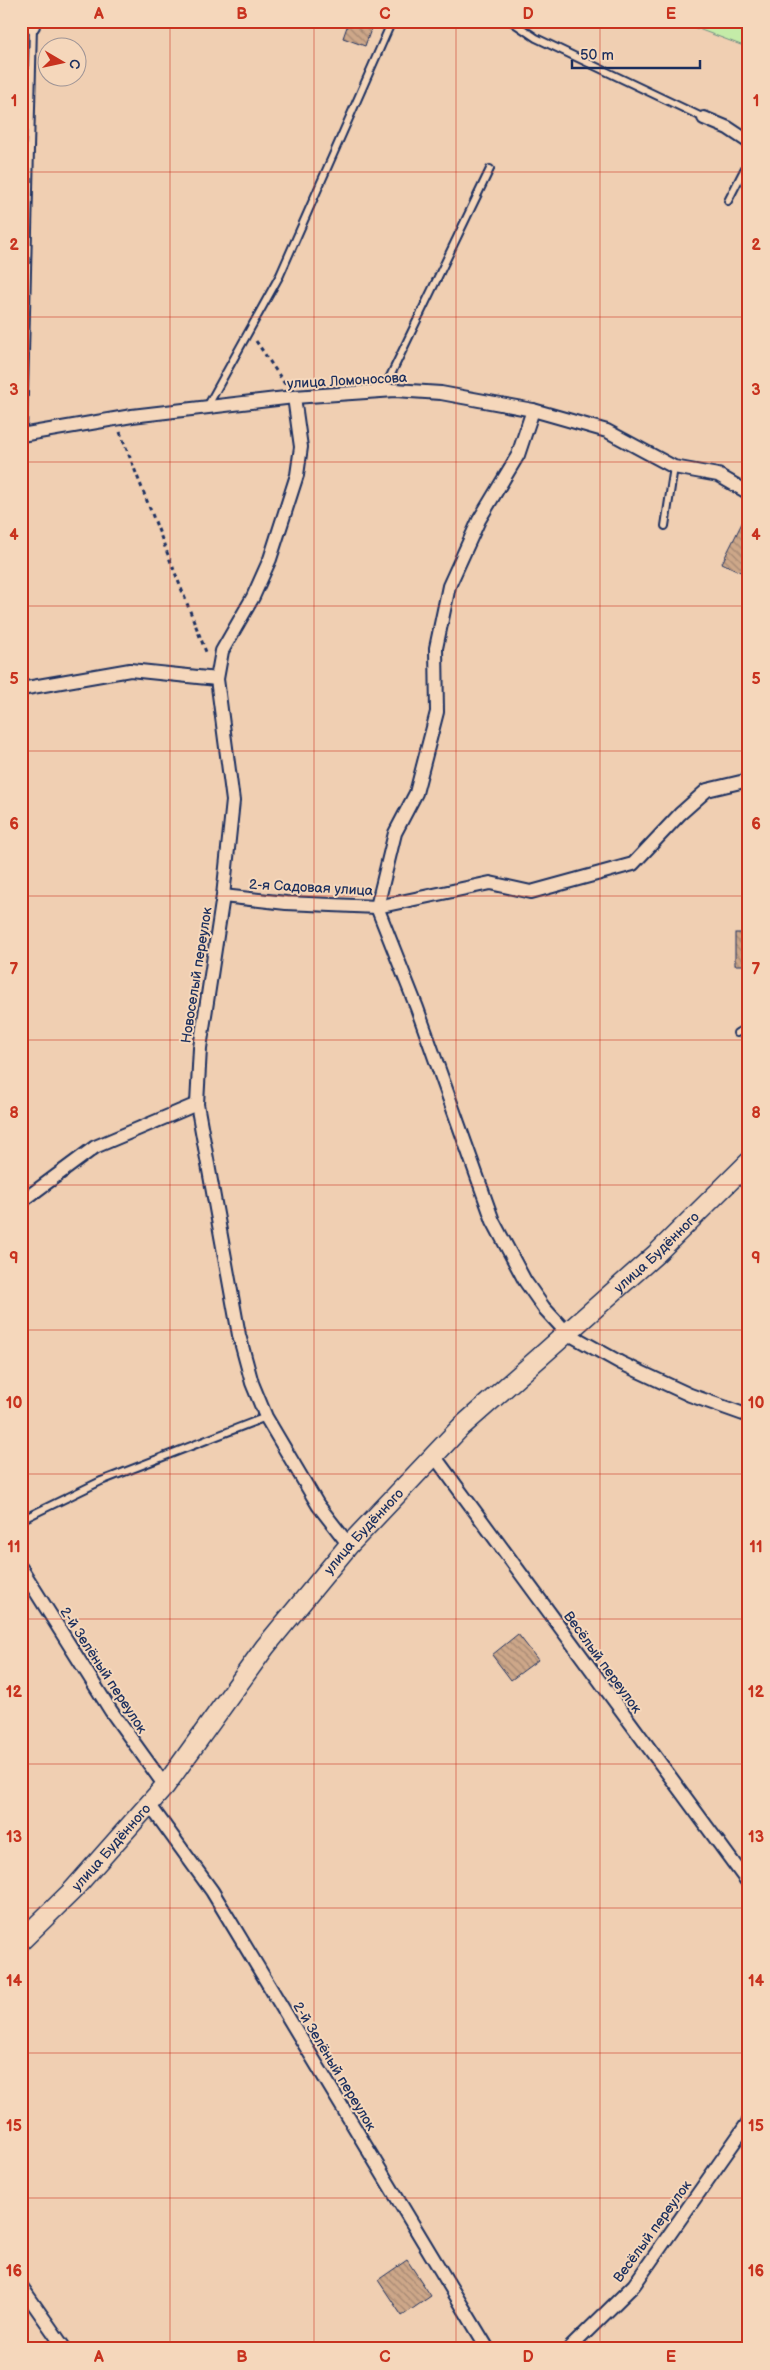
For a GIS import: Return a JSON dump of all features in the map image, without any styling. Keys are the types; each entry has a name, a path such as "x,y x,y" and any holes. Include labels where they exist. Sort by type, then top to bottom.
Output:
{"main road":[{"name":"улица Будённого","path":"21,1940 72,1891 166,1786 266,1647 349,1544 462,1427 656,1254 749,1162"}],"street":[{"path":"704,118 728,128 749,142"},
{"name":"улица Ломоносова","path":"22,435 115,419 294,397 383,391 441,393 533,410 607,431 674,467 718,475 749,493"},
{"name":"Новоселый переулок","path":"294,397 301,447 292,491 270,559 253,597 222,651 217,678 233,800 223,896 200,1048 196,1104 239,1335 252,1383 266,1417 318,1505 349,1544"},
{"path":"533,410 518,455 480,520 449,586 436,648 437,712 416,793 395,833 377,907 417,1008 493,1222 525,1281 544,1308 567,1334 622,1363 690,1395 749,1416"},
{"path":"21,689 130,670 217,678"},
{"name":"2-я Садовая улица","path":"223,896 286,903 377,907 490,883 531,892 633,864 680,814 707,790 749,780"},
{"path":"21,1202 95,1147 196,1104"},
{"name":"Весёлый переулок","path":"434,1457 749,1884"},
{"name":"2-й Зелёный переулок","path":"21,1568 111,1712 166,1786"},
{"name":"2-й Зелёный переулок","path":"149,1804 212,1891 488,2349"},
{"name":"Весёлый переулок","path":"569,2349 634,2285 749,2121"},
{"path":"21,2286 65,2349"}],"lane":[{"path":"206,408 284,266 392,21"},
{"path":"511,21 536,38 704,118"},
{"path":"22,435 27,26"},
{"path":"728,201 749,160"},
{"path":"383,391 490,169"},
{"path":"665,526 674,467"},
{"path":"738,1032 749,1026"},
{"path":"21,1520 101,1481 266,1417"}],"path":[{"path":"248,330 294,397"},
{"path":"115,419 217,678"}],"green space":[{"path":"677,21 749,21 749,48"}],"building":[{"path":"349,21 374,21 365,46 343,38"},
{"path":"749,509 749,576 722,563"},
{"path":"735,933 749,933 749,965 735,965"},
{"path":"518,1634 538,1660 511,1680 492,1655"},
{"path":"407,2260 431,2296 402,2316 378,2280"}]}
